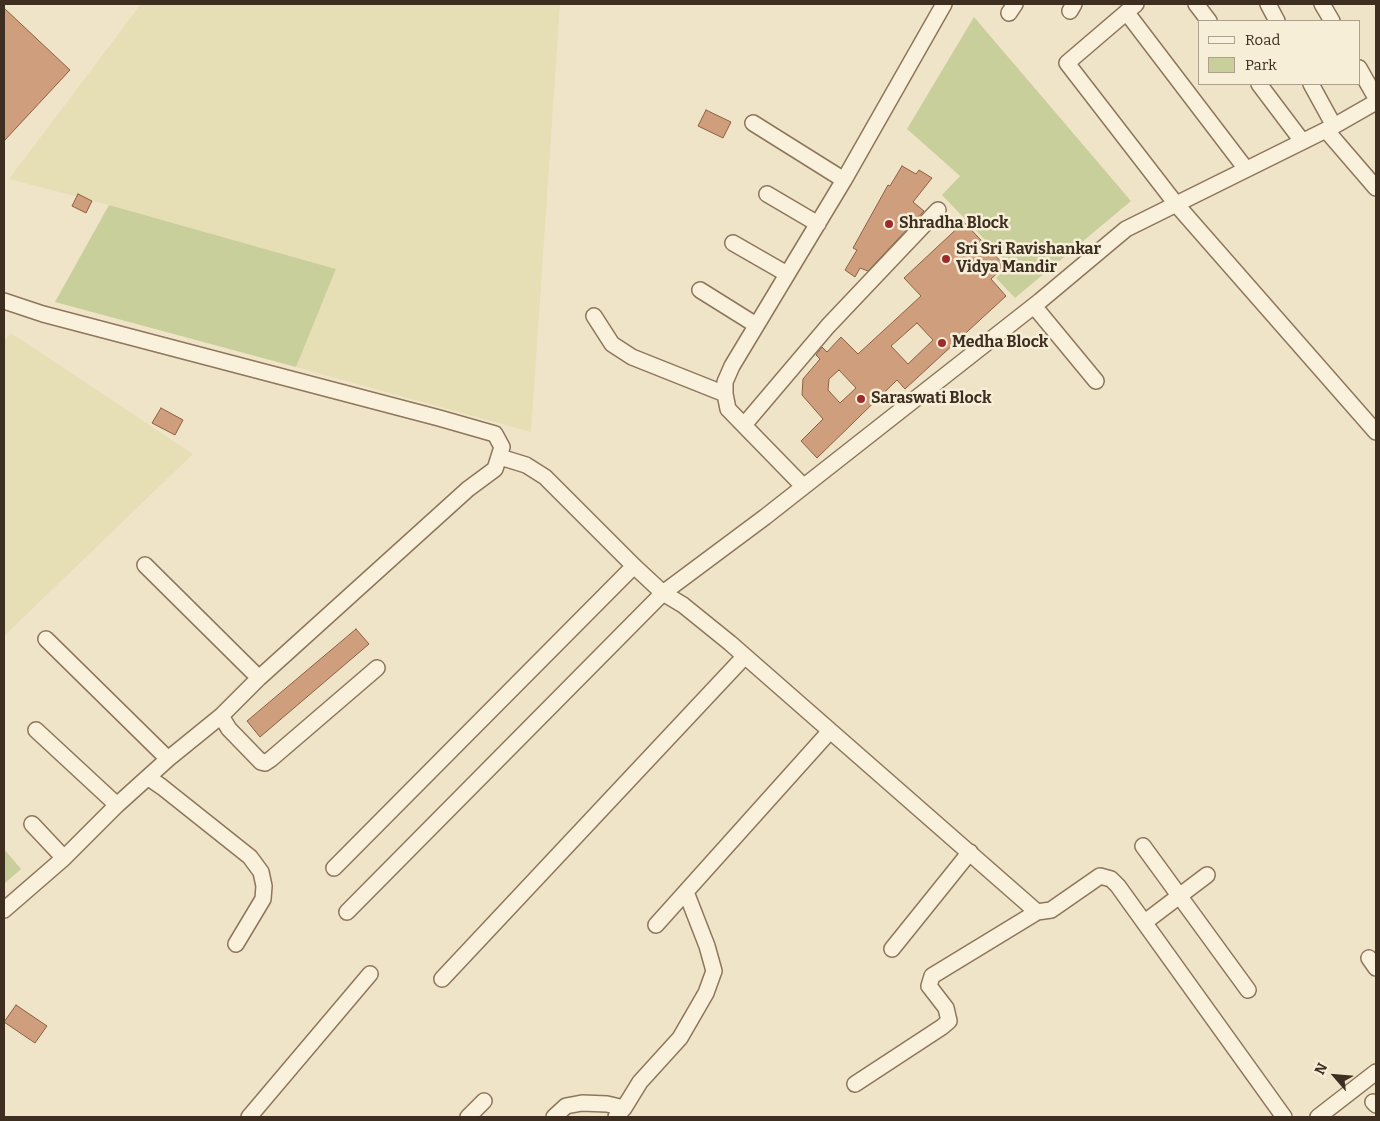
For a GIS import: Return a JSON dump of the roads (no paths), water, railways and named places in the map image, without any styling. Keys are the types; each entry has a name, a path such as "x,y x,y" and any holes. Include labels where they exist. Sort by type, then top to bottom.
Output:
{"street":[{"path":"803,486 728,409 725,382 732,366 844,180 944,4"},
{"path":"1196,4 1208,20"},
{"path":"1268,4 1276,20"},
{"path":"1322,4 1331,20"},
{"path":"1246,169 1131,8 1066,63 1176,204 1376,432"},
{"path":"1360,70 1376,98"},
{"path":"1260,85 1302,141"},
{"path":"1311,85 1330,128 1376,188"},
{"path":"347,912 663,593 765,517 1034,306 1126,229 1330,128 1376,102"},
{"path":"753,122 844,180"},
{"path":"767,194 818,224"},
{"path":"744,425 828,326 938,210"},
{"path":"733,243 787,274"},
{"path":"700,290 756,326"},
{"path":"4,301 43,314 240,364 495,434 502,447 495,469 468,489 259,678 221,716 168,759 117,805 64,858 4,910"},
{"path":"1034,306 1096,381"},
{"path":"594,316 612,344 632,357 725,394"},
{"path":"500,457 526,465 545,477 663,593 683,605 745,656 1037,912"},
{"path":"146,565 259,678"},
{"path":"334,868 634,566"},
{"path":"46,639 168,759"},
{"path":"442,979 745,656"},
{"path":"221,716 229,729 265,763 377,668"},
{"path":"36,730 117,805"},
{"path":"656,925 830,731"},
{"path":"149,778 250,857 261,872 264,886 263,899 236,944"},
{"path":"32,824 64,858"},
{"path":"1143,846 1248,990"},
{"path":"892,949 970,852"},
{"path":"855,1084 949,1021 946,1008 930,986 932,976 1037,912 1051,910 1104,875 1118,886 1145,922 1284,1117"},
{"path":"1145,922 1207,876"},
{"path":"554,1117 566,1106 582,1103 607,1104 620,1113 640,1082 680,1038 706,993 714,971 707,946 686,892"},
{"path":"249,1117 370,974"},
{"path":"1318,1117 1376,1072"},
{"path":"468,1117 484,1101"}],"place":[{"name":"Shradha Block","path":"889,224"},
{"name":"Sri Sri Ravishankar Vidya Mandir","path":"946,259"},
{"name":"Medha Block","path":"942,343"},
{"name":"Saraswati Block","path":"861,399"}]}
